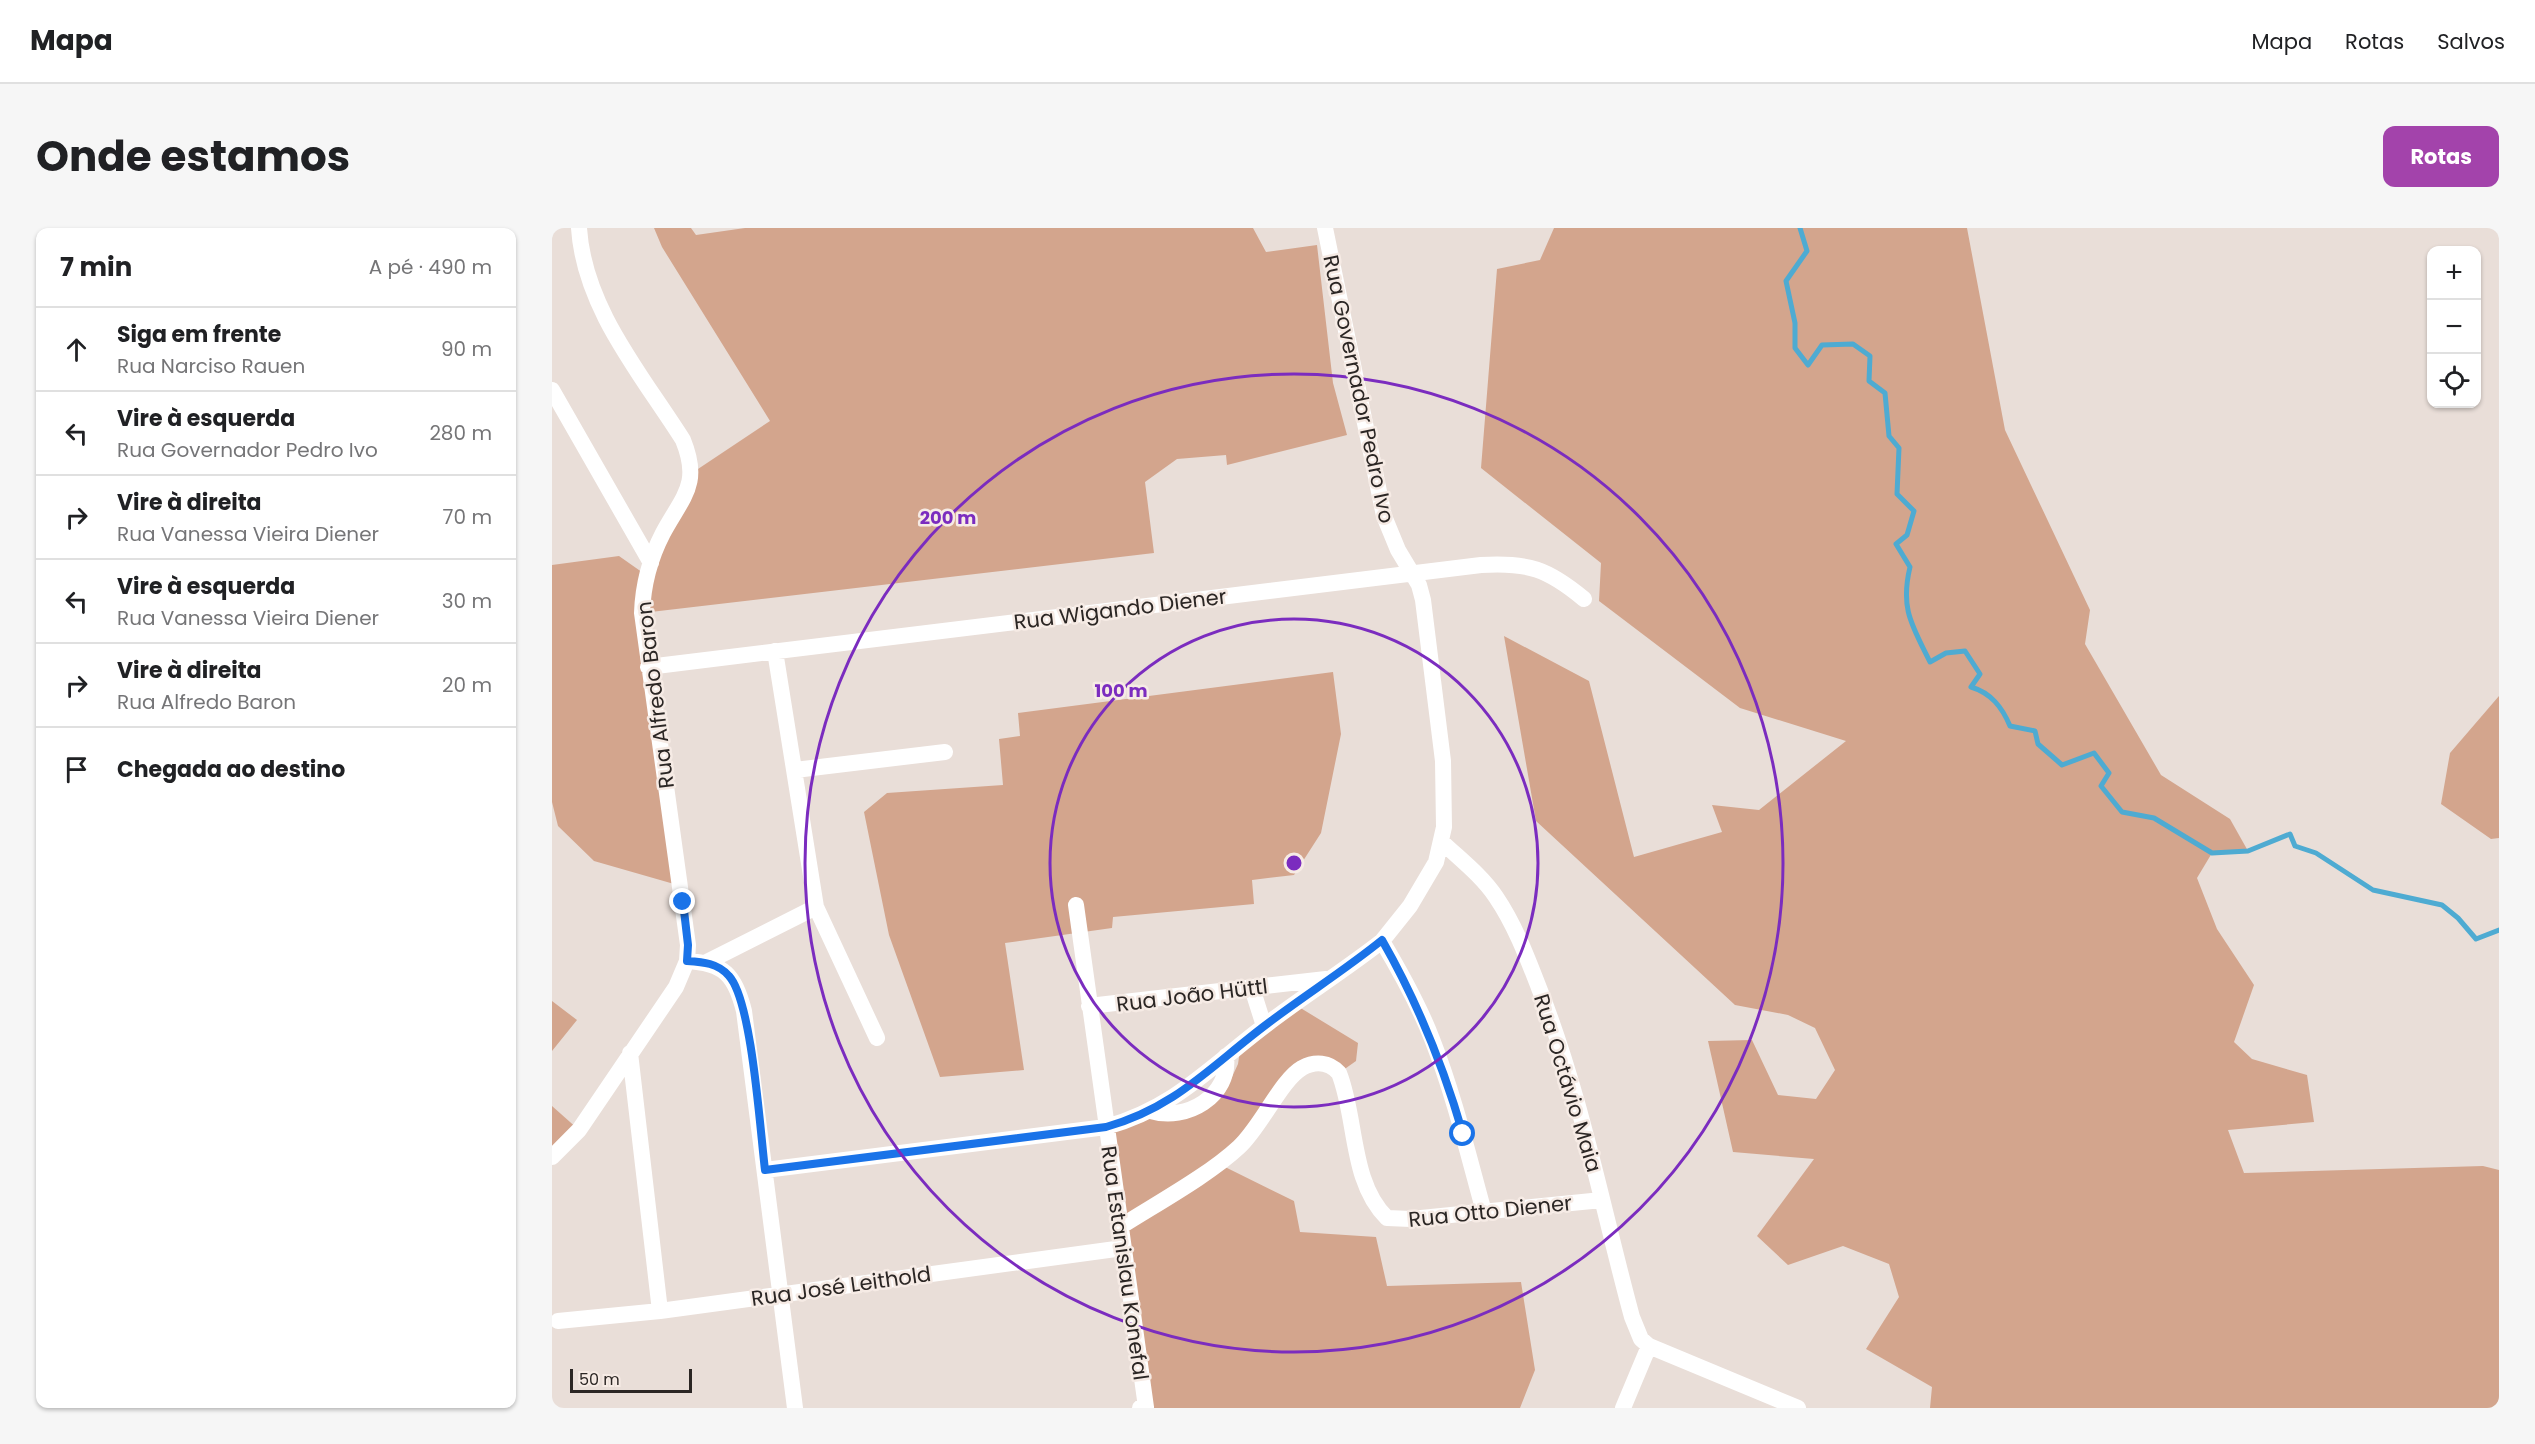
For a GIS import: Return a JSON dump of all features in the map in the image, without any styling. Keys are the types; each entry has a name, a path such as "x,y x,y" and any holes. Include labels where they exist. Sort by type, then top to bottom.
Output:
{"street":[{"name":"Rua Alfredo Baron","path":"552,1157 579,1130 676,987 687,961 686,919 642,613 643,594 651,563 664,532 689,491 692,473 690,457 683,440 618,341 583,259 579,228"},
{"name":"Rua Governador Pedro Ivo","path":"765,1170 1106,1127 1151,1111 1174,1098 1264,1026 1382,940 1398,923 1423,885 1442,842 1444,797 1433,668 1423,600 1419,585 1398,550 1381,507 1325,228"},
{"path":"552,390 651,563"},
{"name":"Rua Wigando Diener","path":"648,667 1481,565 1521,565 1550,573 1584,599"},
{"path":"775,651 816,907 877,1038"},
{"path":"795,770 945,752"},
{"name":"Rua Octávio Maia","path":"1442,842 1483,880 1496,897 1521,943 1563,1056 1632,1317 1641,1339 1649,1346"},
{"name":"Rua Estanislau Konefal","path":"1076,905 1146,1407"},
{"path":"707,962 816,907"},
{"path":"1382,940 1406,982 1432,1039 1452,1096 1484,1212"},
{"path":"687,961 707,962 720,967 729,975 740,994 748,1030 795,1408"},
{"name":"Rua João Hüttl","path":"1089,1006 1330,979"},
{"path":"1252,988 1264,1026"},
{"path":"630,1053 660,1311"},
{"name":"Rua Otto Diener","path":"1120,1227 1237,1149 1262,1122 1294,1074 1312,1064 1322,1063 1334,1067 1339,1073 1366,1182 1373,1200 1387,1218 1411,1220 1602,1200"},
{"name":"Rua José Leithold","path":"558,1322 660,1311 1123,1248"},
{"path":"1623,1408 1649,1346 1798,1408"},
{"path":"1140,1408 1146,1407"}],"shaded area":[{"path":"654,228 691,228 696,235 745,228 1253,228 1266,252 1317,245 1333,383 1347,435 1227,465 1226,455 1177,459 1145,482 1154,553 642,613 681,886 594,861 558,826 552,802 552,565 619,556 646,575 692,473 770,421 662,247"},
{"path":"1554,228 1967,228 2005,430 2090,610 2085,644 2161,775 2230,819 2248,851 2212,853 2197,878 2217,929 2254,985 2234,1042 2252,1059 2307,1075 2314,1122 2228,1130 2244,1173 2483,1166 2499,1170 2499,1408 1930,1408 1932,1387 1866,1349 1899,1297 1889,1264 1843,1246 1788,1265 1757,1236 1814,1159 1733,1152 1708,1041 1752,1040 1778,1095 1816,1099 1835,1070 1815,1028 1788,1015 1735,1005 1536,821 1504,636 1589,681 1634,857 1722,832 1712,805 1759,810 1846,741 1740,708 1599,601 1601,563 1481,468 1497,269 1540,260"},
{"path":"1333,672 1341,734 1321,833 1294,875 1252,880 1254,904 1113,917 1112,928 1005,943 1024,1070 940,1077 889,935 864,812 887,793 1003,785 999,739 1020,736 1018,713"},
{"path":"2499,696 2499,838 2491,839 2441,804 2450,753"},
{"path":"552,1001 577,1020 552,1051"},
{"path":"1294,1004 1358,1043 1356,1061 1339,1073 1312,1064 1217,1163 1294,1201 1300,1232 1376,1237 1387,1286 1521,1282 1535,1370 1520,1408 1140,1408 1106,1127 1225,1092 1238,1064 1241,1044"},
{"path":"552,1106 579,1130 552,1157"}],"waterway":[{"path":"1800,228 1807,251 1786,281 1795,323 1795,348 1808,365 1822,345 1853,344 1870,356 1869,381 1885,393 1889,436 1899,448 1897,494 1914,511 1907,535 1896,544 1910,567 1906,594 1907,606 1913,627 1930,662 1946,653 1965,651 1980,674 1971,687 1984,693 1995,702 2010,726 2035,731 2038,744 2062,765 2094,753 2109,773 2101,786 2122,812 2154,818 2212,853 2248,851 2290,834 2295,846 2316,853 2373,890 2442,905 2458,918 2476,939 2499,930"}],"route":[{"path":"683,902 688,945 687,961 707,962 720,967 736,984 740,994 748,1030 765,1170 1106,1127 1138,1117 1174,1098 1264,1026 1365,955 1382,940 1421,1012 1442,1066 1463,1134"}]}
